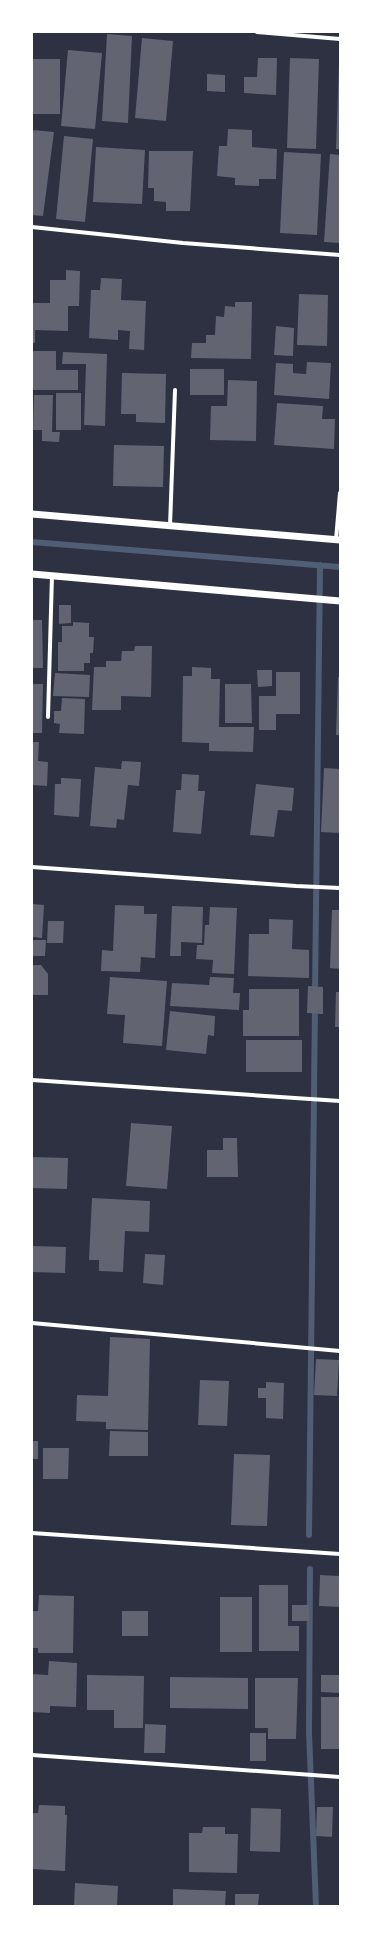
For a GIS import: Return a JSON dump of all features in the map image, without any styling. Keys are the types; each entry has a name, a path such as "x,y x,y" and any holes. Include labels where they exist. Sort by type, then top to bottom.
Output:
{"street":[{"path":"257,32 340,39"},
{"path":"32,227 183,243 340,255"},
{"path":"170,526 176,390"},
{"path":"32,514 338,540 340,493"},
{"path":"32,574 340,601"},
{"path":"48,717 52,575"},
{"path":"32,867 340,888"},
{"path":"32,1080 340,1101"},
{"path":"32,1323 340,1351"},
{"path":"32,1533 340,1554"},
{"path":"32,1755 340,1777"}],"building":[{"path":"107,34 132,36 128,123 102,121"},
{"path":"142,38 173,41 166,121 135,118"},
{"path":"68,50 102,53 95,129 61,126"},
{"path":"258,58 277,58 276,95 244,93 244,77 257,77"},
{"path":"290,58 319,59 316,149 287,148"},
{"path":"32,59 60,59 60,114 32,114"},
{"path":"339,64 340,149 336,149"},
{"path":"207,74 225,75 225,92 207,91"},
{"path":"228,129 252,130 252,147 277,149 276,179 259,179 259,186 235,185 235,178 217,176 219,146 227,146"},
{"path":"32,130 54,132 43,216 32,215"},
{"path":"64,136 93,139 85,222 56,219"},
{"path":"96,147 145,150 142,204 93,202"},
{"path":"149,151 193,151 190,211 166,211 166,202 154,201 154,188 148,188"},
{"path":"284,152 321,154 317,235 280,233"},
{"path":"330,154 340,155 340,243 324,242"},
{"path":"66,270 80,271 79,306 68,306 68,331 35,330 35,343 32,343 32,303 50,303 50,280 66,280"},
{"path":"101,278 122,279 121,300 146,301 144,350 129,349 130,331 118,330 118,340 89,338 91,290 100,290"},
{"path":"299,294 328,295 327,346 297,345"},
{"path":"235,302 252,302 251,359 191,358 192,343 206,343 206,335 215,335 216,316 224,317 225,306 235,307"},
{"path":"276,326 294,328 293,356 274,355"},
{"path":"32,351 56,351 56,370 78,370 78,390 32,390"},
{"path":"63,352 107,354 105,426 84,425 86,364 62,364"},
{"path":"307,362 331,363 329,399 274,395 276,363 293,364 293,373 306,374"},
{"path":"190,369 224,369 224,395 190,395"},
{"path":"122,373 166,374 165,423 136,422 136,414 121,414"},
{"path":"228,380 257,381 256,441 210,440 211,406 227,406"},
{"path":"56,393 81,393 81,430 56,430"},
{"path":"34,395 53,395 52,432 60,432 59,442 42,441 42,430 33,430"},
{"path":"277,403 323,406 322,419 335,419 334,449 274,445"},
{"path":"114,445 164,446 163,487 113,486"},
{"path":"59,605 71,605 71,623 59,624"},
{"path":"32,620 42,620 43,668 32,668"},
{"path":"73,622 89,623 89,637 94,637 93,653 90,653 90,663 84,663 84,671 58,671 58,642 62,642 62,626 73,626"},
{"path":"135,646 152,646 151,697 121,696 121,710 92,710 94,667 106,667 106,661 121,661 122,651 134,651"},
{"path":"192,667 211,668 211,679 220,679 219,727 254,727 253,752 209,751 209,743 182,742 183,676 192,676"},
{"path":"257,670 272,670 272,686 258,687"},
{"path":"276,672 300,672 300,714 276,714 276,730 259,730 259,696 276,696"},
{"path":"55,673 90,675 89,697 53,696"},
{"path":"338,677 340,677 340,735 336,735"},
{"path":"32,684 43,684 42,733 32,733"},
{"path":"225,684 251,684 252,723 225,723"},
{"path":"62,698 85,699 84,734 59,733 60,724 54,723 54,711 61,711"},
{"path":"32,742 39,742 38,761 48,762 47,786 32,785"},
{"path":"122,761 141,762 139,786 128,785 124,820 117,819 116,828 90,826 95,767 121,769"},
{"path":"324,768 340,769 340,833 321,832"},
{"path":"182,774 199,775 198,791 205,791 201,834 173,832 176,790 181,790"},
{"path":"61,778 81,779 79,817 54,815 55,784 61,784"},
{"path":"256,784 294,788 292,811 278,810 274,837 250,835"},
{"path":"32,904 44,905 42,938 32,937"},
{"path":"115,905 144,906 144,914 157,914 155,958 141,957 140,972 101,971 102,950 113,951"},
{"path":"172,906 203,907 202,943 181,942 181,956 170,956"},
{"path":"210,907 237,908 234,974 212,973 213,960 196,959 197,945 204,945 205,925 209,925"},
{"path":"332,910 340,910 340,969 330,968"},
{"path":"269,919 293,920 292,949 309,950 309,978 248,976 249,934 269,934"},
{"path":"48,921 64,921 63,943 47,943"},
{"path":"32,940 46,940 45,956 32,956"},
{"path":"32,965 41,965 48,974 48,995 32,995"},
{"path":"110,977 167,981 162,1046 123,1043 125,1015 107,1014"},
{"path":"210,977 234,978 233,993 240,993 239,1010 170,1006 172,983 209,985"},
{"path":"308,986 323,987 323,1014 307,1013"},
{"path":"249,989 299,989 299,1036 243,1036 243,1010 249,1010"},
{"path":"336,992 340,992 340,1027 335,1027"},
{"path":"170,1011 215,1016 214,1036 208,1035 206,1054 166,1050"},
{"path":"246,1040 302,1040 302,1072 246,1072"},
{"path":"131,1123 172,1126 167,1189 126,1186"},
{"path":"223,1138 237,1138 238,1177 207,1177 207,1150 223,1150"},
{"path":"32,1157 68,1158 67,1189 32,1188"},
{"path":"92,1198 150,1201 149,1232 125,1231 123,1272 99,1271 99,1260 89,1260"},
{"path":"32,1246 66,1247 65,1273 32,1272"},
{"path":"145,1254 165,1255 163,1285 143,1283"},
{"path":"110,1337 150,1339 148,1430 106,1429 106,1422 76,1421 77,1395 108,1396"},
{"path":"316,1359 339,1360 337,1396 314,1395"},
{"path":"200,1380 229,1381 227,1426 198,1425"},
{"path":"266,1382 284,1383 283,1419 266,1418 266,1398 258,1398 258,1388 266,1388"},
{"path":"110,1431 148,1432 148,1456 109,1456"},
{"path":"32,1441 38,1441 38,1459 32,1459"},
{"path":"43,1448 69,1448 68,1479 43,1479"},
{"path":"234,1454 270,1455 267,1526 231,1525"},
{"path":"320,1575 340,1576 340,1607 319,1606"},
{"path":"259,1585 288,1585 288,1626 299,1626 299,1651 259,1651"},
{"path":"39,1595 74,1596 73,1653 38,1653 38,1648 32,1648 32,1611 38,1611"},
{"path":"220,1597 252,1597 252,1652 220,1652"},
{"path":"292,1605 309,1605 309,1621 292,1621"},
{"path":"122,1611 148,1611 148,1636 122,1636"},
{"path":"49,1661 77,1663 76,1707 50,1706 50,1713 32,1712 32,1674 48,1675"},
{"path":"87,1675 144,1676 143,1728 114,1728 114,1710 87,1710"},
{"path":"321,1675 340,1675 340,1693 321,1692"},
{"path":"170,1677 248,1678 248,1709 170,1708"},
{"path":"255,1678 298,1678 296,1739 268,1739 268,1728 255,1728"},
{"path":"321,1697 340,1697 340,1749 321,1749"},
{"path":"145,1724 166,1725 165,1753 144,1753"},
{"path":"250,1733 266,1733 266,1761 250,1761"},
{"path":"39,1805 65,1806 65,1815 67,1815 65,1871 32,1869 32,1813 38,1813"},
{"path":"317,1807 333,1807 332,1837 316,1836"},
{"path":"251,1808 281,1809 280,1852 250,1851"},
{"path":"203,1827 225,1827 225,1834 238,1834 237,1873 189,1872 189,1833 202,1833"},
{"path":"75,1883 118,1886 117,1906 74,1906"},
{"path":"173,1889 226,1891 225,1906 173,1906"},
{"path":"235,1894 259,1894 258,1906 235,1906"}],"waterway":[{"path":"32,542 340,567"},
{"path":"315,993 320,565"},
{"path":"309,1535 315,1007"},
{"path":"310,1569 309,1732 316,1906"}]}
